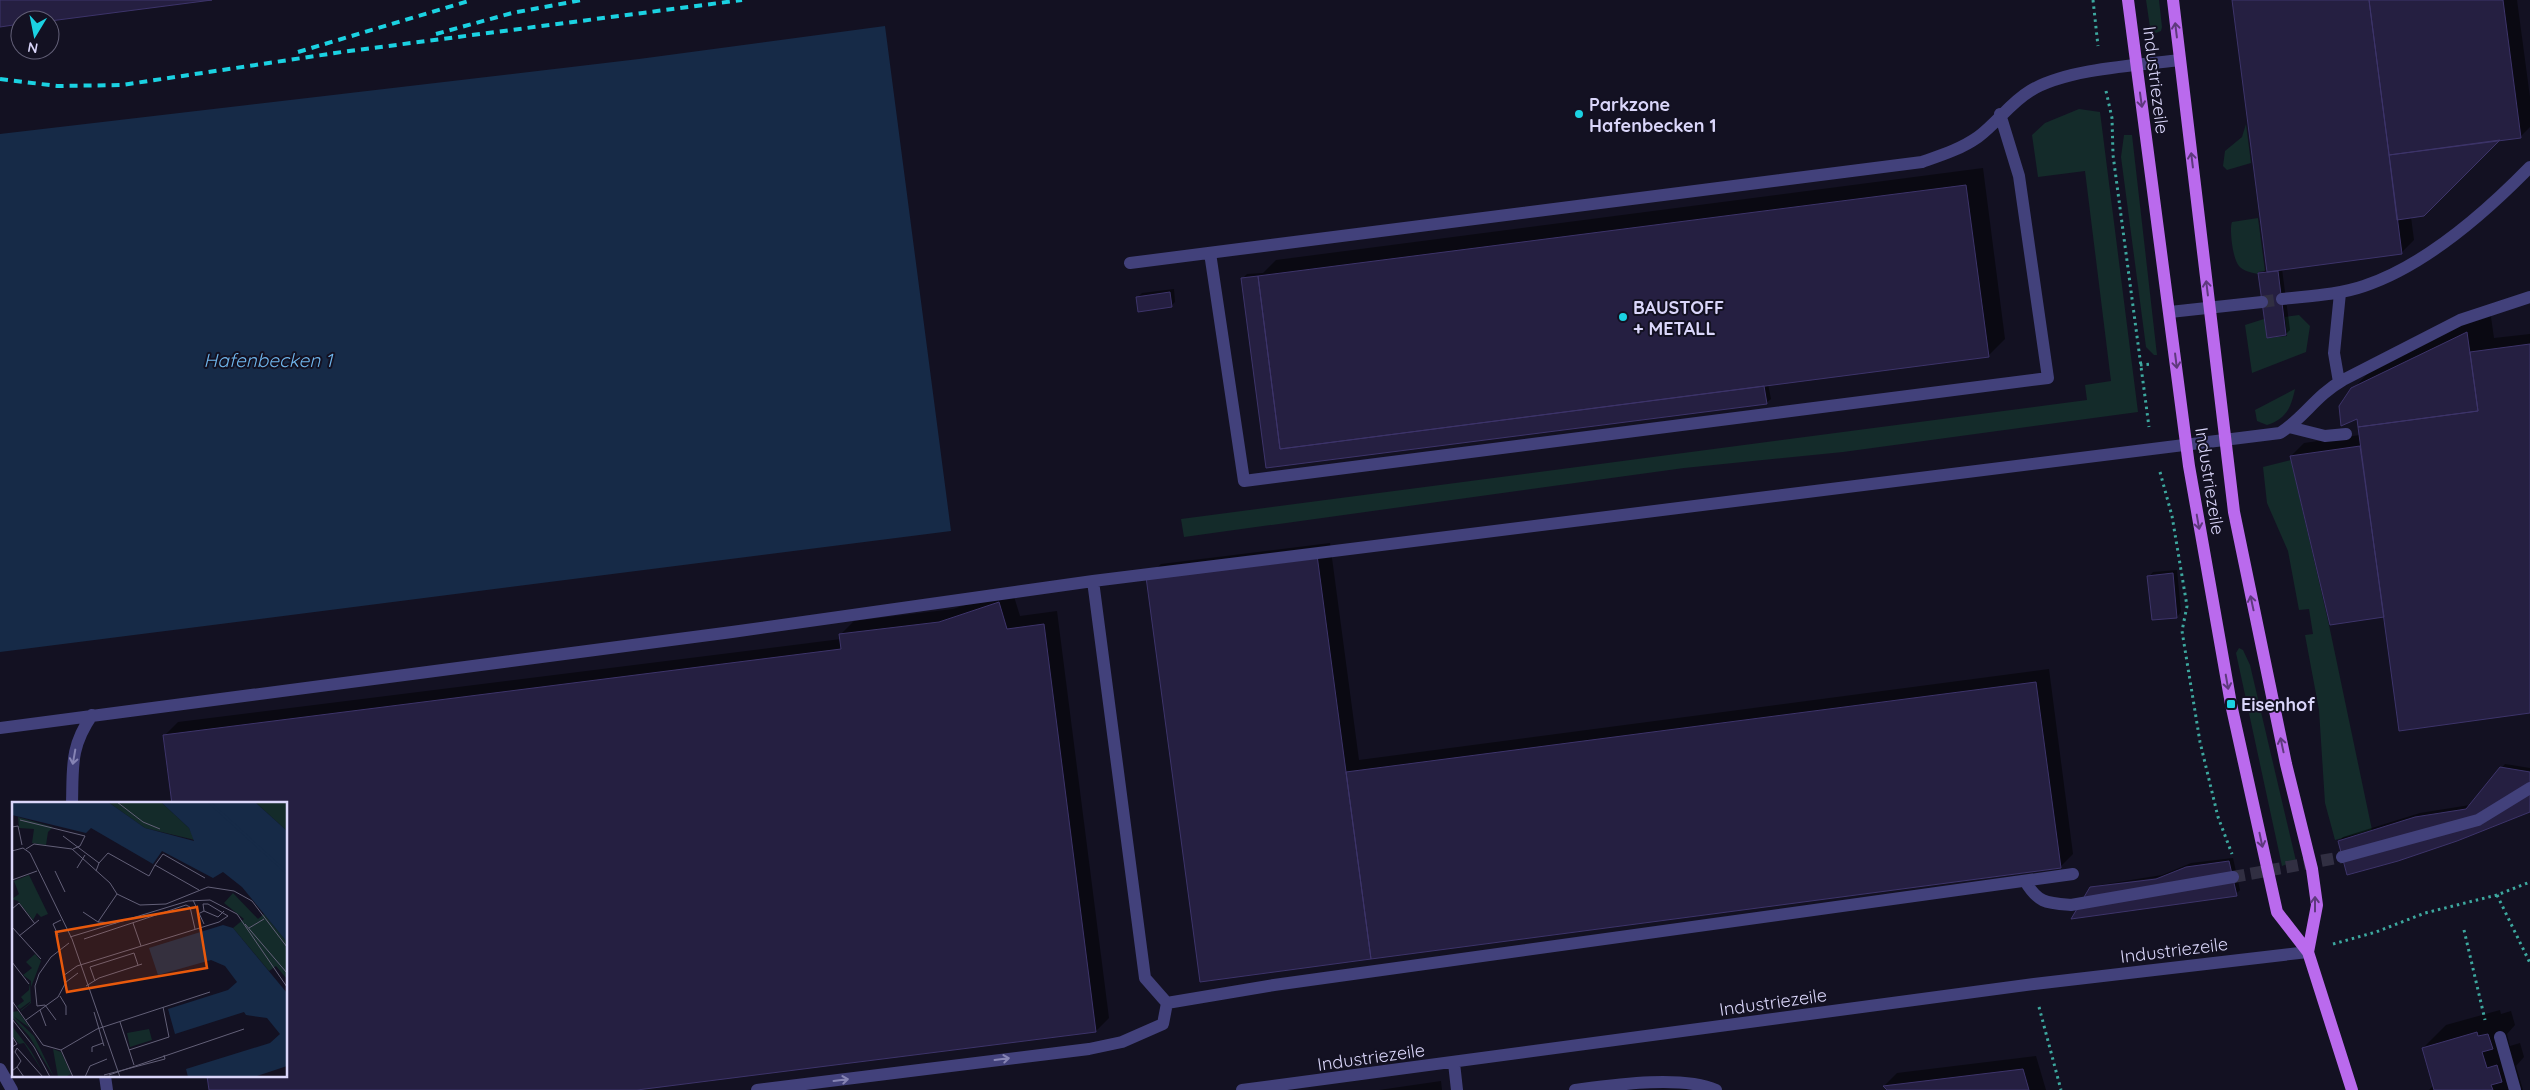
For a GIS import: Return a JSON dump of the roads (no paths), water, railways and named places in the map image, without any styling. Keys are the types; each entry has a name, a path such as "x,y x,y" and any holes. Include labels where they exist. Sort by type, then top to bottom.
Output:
{"main road":[{"name":"Industriezeile","path":"2128,0 2187,445 2231,704 2277,912 2308,952 2352,1090"},
{"name":"Industriezeile","path":"2173,0 2234,512 2251,602 2286,764 2312,869 2316,905 2308,952"}],"street":[{"path":"1130,263 1922,162 1954,151 1979,136 2000,114 2031,90 2068,76 2180,60"},
{"path":"1210,253 1244,481 2048,378 2018,176 2000,114"},
{"path":"2282,299 2340,293 2390,276 2414,262 2486,208 2530,167"},
{"path":"2339,382 2334,353 2340,293"},
{"path":"0,728 732,632 1093,581 2280,433 2289,427 2312,402 2339,382 2460,320 2530,296"},
{"path":"2170,312 2262,302"},
{"path":"2289,427 2326,436 2346,434"},
{"path":"1093,581 1145,978 1167,1004"},
{"path":"72,802 73,762 79,734 92,715"},
{"path":"2342,857 2478,820 2530,788"},
{"path":"1167,1004 1274,986 2073,874"},
{"path":"2025,881 2034,896 2052,904 2071,905 2233,877"},
{"name":"Industriezeile","path":"1242,1090 2034,984 2308,952"},
{"path":"757,1090 1089,1049 1122,1042 1162,1024 1167,1004"},
{"path":"2500,1037 2515,1090"},
{"path":"1454,1063 1457,1090"},
{"path":"0,1069 12,1090"},
{"path":"1575,1090 1682,1081 1704,1085 1716,1090"}],"water":[{"name":"Hafenbecken 1","path":"885,26 951,531 0,652 0,134 639,59"}],"tunnel":[{"path":"2262,302 2282,299"},
{"path":"2233,877 2342,857"}],"railway":[{"path":"298,52 472,0"},
{"path":"436,34 512,13 582,0"},
{"path":"0,79 57,86 122,85 342,52 742,0"}],"place":[{"name":"Parkzone Hafenbecken 1","path":"1579,114"},
{"name":"BAUSTOFF + METALL","path":"1623,317"},
{"name":"Eisenhof","path":"2231,704"}]}
